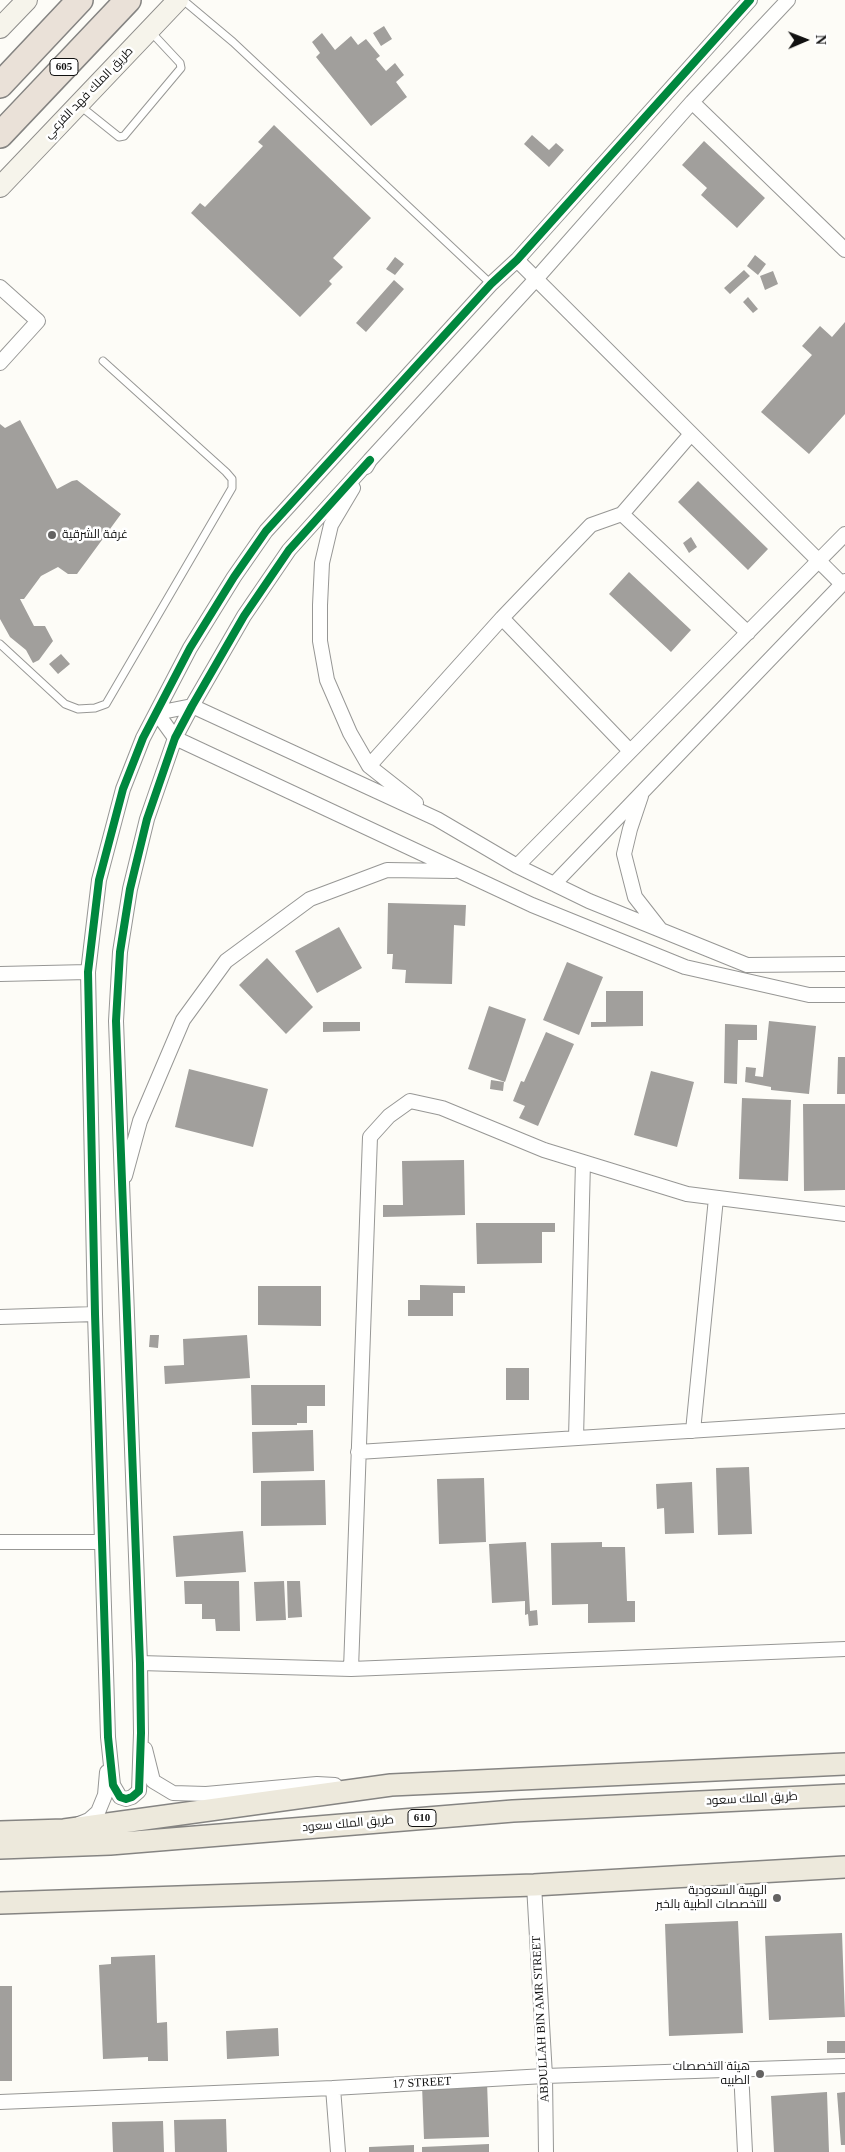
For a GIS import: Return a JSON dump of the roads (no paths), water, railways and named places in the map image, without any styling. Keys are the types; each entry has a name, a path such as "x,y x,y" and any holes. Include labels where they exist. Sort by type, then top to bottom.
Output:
{"highway":[{"name":"605","path":"0,85 80,0"},
{"name":"605","path":"0,135 128,0"}],"main road":[{"path":"0,28 27,0"},
{"name":"طريق الملك فهد الفرعي","path":"0,187 178,0"},
{"path":"0,1832 64,1830 391,1785 845,1764"},
{"name":"طريق الملك سعود","path":"0,1848 110,1844 514,1811 845,1795"},
{"path":"0,1903 534,1885 845,1867"}],"street":[{"path":"750,0 517,260 491,284 266,531 234,577 190,648 143,738 123,790 99,880 88,972 95,1314 108,1737 113,1785 120,1797 126,1799 139,1791 141,1733 116,1021 120,952 130,889 143,836 175,738 244,616 289,550 536,279 692,102 788,0"},
{"path":"692,102 845,250"},
{"path":"517,260 819,561 844,582 554,884"},
{"path":"0,287 38,321 0,363"},
{"path":"369,766 502,618 591,524 622,514 691,434"},
{"path":"370,460 331,525 322,562 320,641 327,680 350,733 369,766 437,819"},
{"path":"622,514 748,633"},
{"path":"517,866 845,534"},
{"path":"502,618 630,751"},
{"path":"157,713 192,706 437,819 517,866 589,901 747,965 845,964"},
{"path":"157,713 175,738 532,904 685,967 809,995 845,995"},
{"path":"643,791 624,854 635,897 660,930"},
{"path":"122,1188 140,1122 183,1020 226,961 310,899 387,870 461,872"},
{"path":"0,974 88,972"},
{"path":"350,1669 370,1137 389,1116 410,1101 442,1108 544,1150 687,1194 845,1214"},
{"path":"576,1438 583,1162"},
{"path":"693,1431 716,1198"},
{"path":"0,1317 95,1314"},
{"path":"358,1452 845,1421"},
{"path":"0,1542 102,1542"},
{"path":"140,1663 350,1669 845,1649"},
{"path":"141,1733 154,1781 173,1792 206,1794 317,1784 391,1785"},
{"path":"64,1830 89,1820 98,1812 105,1795 108,1737"},
{"name":"ABDULLAH BIN AMR STREET","path":"534,1885 545,2076 546,2152"},
{"name":"17 STREET","path":"0,2102 333,2088 545,2076 845,2066"},
{"path":"741,2070 745,2152"},
{"path":"333,2088 338,2152"}],"lane":[{"path":"183,0 233,42 491,284"},
{"path":"78,104 119,137 124,136 181,68 180,63 149,30"},
{"path":"0,644 65,704 78,709 95,708 106,704 232,488 232,479 226,472 103,361"}],"place":[{"name":"غرفة الشرقية","path":"52,535"},
{"name":"الهيىة السعودية للتخصصات الطبية بالخبر","path":"777,1898"},
{"name":"هيئة التخصصات الطبيه","path":"760,2074"}]}
